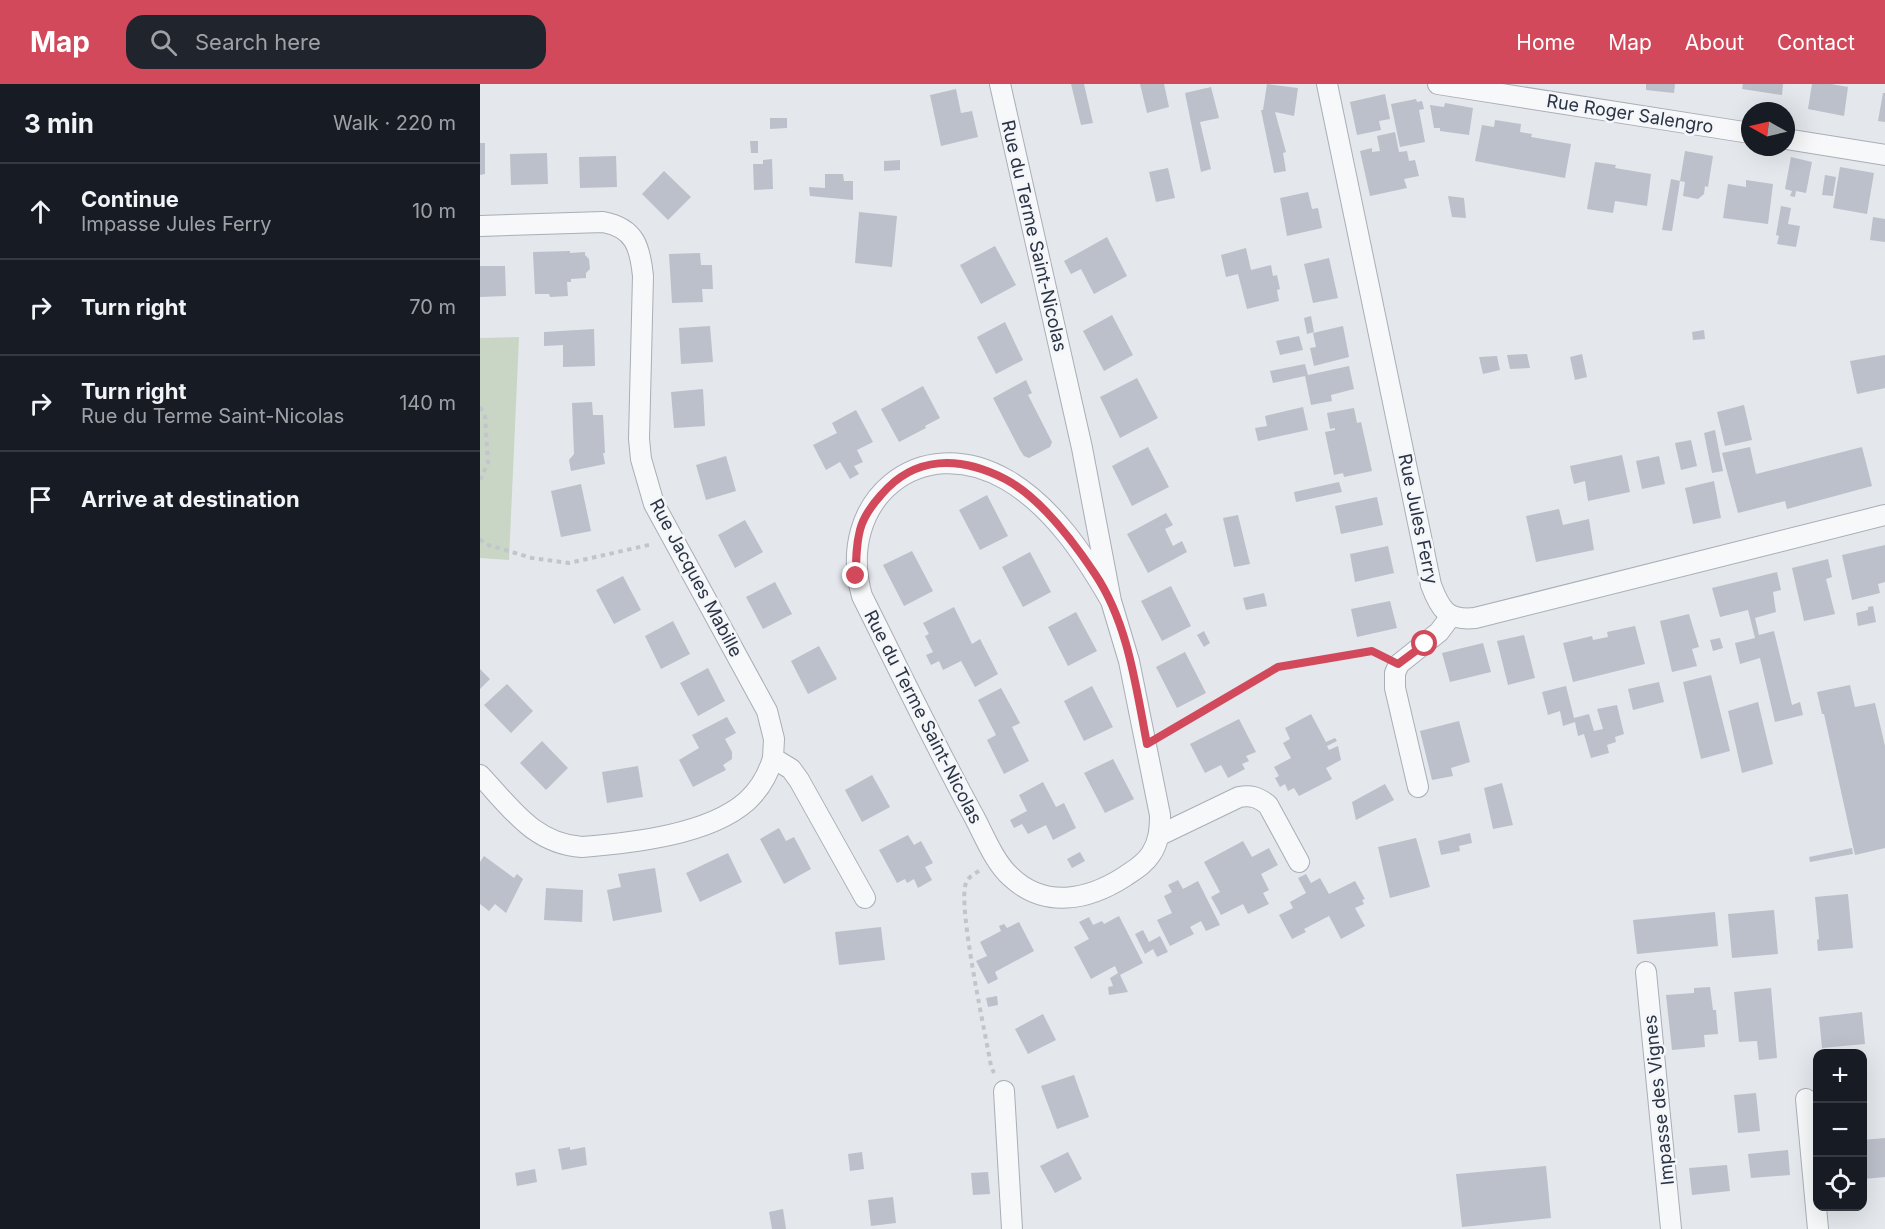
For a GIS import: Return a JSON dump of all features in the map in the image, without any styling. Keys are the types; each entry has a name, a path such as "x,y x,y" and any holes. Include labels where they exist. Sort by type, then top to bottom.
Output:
{"street":[{"name":"Rue du Terme Saint-Nicolas","path":"1000,84 1082,448 1111,601 1129,661 1158,800 1160,835 1152,853 1142,866 1089,895 1068,899 1049,898 1028,889 1011,877 999,861 958,787 862,596 856,576 856,550 860,528 874,503 889,486 909,471 932,463 955,463 979,468 1006,480 1031,498 1064,531 1097,576 1111,601"},
{"name":"Rue Jules Ferry","path":"1327,84 1431,585 1437,600 1451,616"},
{"name":"Rue Roger Salengro","path":"1438,84 1741,133"},
{"path":"1795,140 1885,155"},
{"name":"Rue Jacques Mabille","path":"480,226 603,222 617,225 628,232 636,244 644,276 639,439 641,459 654,504 767,711 773,733 773,758"},
{"path":"1418,788 1395,688 1395,673 1398,664 1439,633 1451,616 1462,620 1475,618 1885,515"},
{"path":"480,775 530,827 544,838 567,846 582,847 677,834 717,819 746,802 759,788 768,774 773,758 791,769 800,780 865,898"},
{"path":"1160,835 1239,797 1249,795 1268,805 1299,862"},
{"name":"Impasse des Vignes","path":"1646,972 1671,1229"},
{"path":"1004,1091 1012,1229"},
{"path":"1806,1099 1818,1229"}],"path":[{"path":"480,407 485,416 488,463 480,480"},
{"path":"480,539 485,544 532,558 569,563 674,539"},
{"path":"1147,744 1278,667 1372,651 1398,664"},
{"path":"999,861 972,875 965,884 964,902 966,927 991,1066 1004,1091"}],"green space":[{"path":"519,337 509,560 480,558 480,338"}],"building":[{"path":"1071,84 1084,84 1093,123 1081,125"},
{"path":"1140,84 1164,84 1169,107 1147,113"},
{"path":"1267,84 1298,88 1294,116 1275,112 1286,152 1283,153 1286,171 1274,173 1261,110 1263,110"},
{"path":"1646,84 1675,84 1674,93 1646,90"},
{"path":"1743,84 1783,84 1782,95 1742,89"},
{"path":"1812,84 1848,87 1844,116 1808,109"},
{"path":"1211,87 1219,118 1200,122 1211,169 1201,172 1185,93"},
{"path":"956,89 961,113 972,111 978,137 941,146 930,95"},
{"path":"1883,93 1885,93 1885,122 1878,121"},
{"path":"1385,94 1390,119 1379,121 1381,130 1357,135 1350,102"},
{"path":"1416,99 1417,102 1422,101 1424,109 1419,110 1425,142 1400,147 1391,104"},
{"path":"1445,103 1473,108 1469,135 1434,128 1430,105 1444,107"},
{"path":"770,118 787,118 787,128 770,129"},
{"path":"1495,120 1521,124 1520,132 1532,134 1531,137 1571,144 1565,178 1475,161 1482,125 1494,127"},
{"path":"1395,132 1399,152 1407,151 1409,161 1415,160 1419,176 1404,179 1407,188 1370,196 1360,151 1372,148 1372,152 1380,151 1377,136"},
{"path":"750,141 758,141 758,153 751,153"},
{"path":"480,143 485,143 485,174 480,175"},
{"path":"1685,151 1713,156 1708,187 1705,186 1704,194 1698,199 1683,196 1685,182 1680,181"},
{"path":"547,153 548,184 511,185 510,154"},
{"path":"616,156 617,187 580,188 579,157"},
{"path":"1791,157 1812,162 1806,193 1796,191 1795,197 1790,196 1792,191 1785,189"},
{"path":"772,159 773,189 754,190 753,164 763,164 763,160"},
{"path":"900,160 900,170 884,171 884,161"},
{"path":"1595,162 1651,174 1647,206 1615,201 1613,213 1587,209"},
{"path":"1840,167 1874,173 1867,214 1833,208"},
{"path":"1168,168 1175,198 1156,202 1149,172"},
{"path":"664,171 691,197 668,220 642,194"},
{"path":"825,174 843,174 844,181 853,181 853,200 810,196 809,187 825,188"},
{"path":"1825,175 1836,177 1833,196 1822,195"},
{"path":"1671,179 1680,181 1672,231 1662,230"},
{"path":"1746,180 1773,184 1768,224 1723,218 1728,184 1746,187"},
{"path":"1308,192 1312,209 1318,208 1322,228 1287,236 1280,198"},
{"path":"1448,196 1464,198 1466,218 1452,217"},
{"path":"1781,206 1791,208 1788,224 1800,226 1796,247 1777,244 1779,236 1776,235"},
{"path":"859,212 897,216 892,267 855,263"},
{"path":"1873,217 1885,219 1885,242 1870,240"},
{"path":"1107,237 1127,276 1094,294 1081,269 1071,274 1064,261"},
{"path":"995,246 1016,285 981,304 960,265"},
{"path":"1246,248 1251,270 1271,265 1273,276 1277,275 1280,289 1277,290 1279,301 1247,309 1238,274 1226,277 1221,255"},
{"path":"570,251 570,253 585,252 589,259 590,269 586,273 586,278 571,279 571,282 567,282 568,296 550,297 549,294 535,294 533,252"},
{"path":"700,253 701,265 712,265 713,289 702,289 703,302 672,303 669,254"},
{"path":"1329,258 1338,298 1313,303 1304,264"},
{"path":"480,266 505,266 506,296 480,297"},
{"path":"1112,315 1133,355 1104,371 1083,331"},
{"path":"1311,316 1314,332 1307,334 1304,318"},
{"path":"1005,322 1023,360 996,374 977,337"},
{"path":"710,326 713,362 681,364 679,328"},
{"path":"1343,326 1349,357 1314,366 1310,348 1316,347 1313,333"},
{"path":"594,329 595,366 563,367 563,345 544,346 544,332"},
{"path":"1704,330 1705,339 1693,340 1692,332"},
{"path":"1299,336 1303,350 1280,355 1276,341"},
{"path":"1527,354 1530,368 1510,369 1507,355"},
{"path":"1582,354 1587,377 1575,380 1570,357"},
{"path":"1885,355 1885,388 1857,394 1850,361"},
{"path":"1497,356 1500,370 1483,374 1479,357"},
{"path":"1305,364 1308,375 1349,366 1354,389 1331,395 1332,401 1311,405 1305,376 1273,383 1270,371"},
{"path":"1137,378 1158,418 1120,438 1100,397"},
{"path":"1026,380 1032,393 1028,395 1052,442 1050,447 1029,458 1024,456 1020,450 993,398"},
{"path":"923,386 940,418 899,442 881,409"},
{"path":"703,389 705,426 674,428 671,392"},
{"path":"592,402 593,415 603,415 605,464 571,471 569,460 574,454 572,403"},
{"path":"1744,405 1752,440 1725,446 1717,412"},
{"path":"1303,407 1308,430 1258,441 1255,428 1267,426 1265,416"},
{"path":"1354,408 1357,423 1361,422 1372,471 1344,477 1343,473 1334,475 1325,432 1335,430 1335,428 1330,429 1327,413"},
{"path":"856,410 873,442 857,450 863,462 854,466 859,474 850,479 840,462 826,470 813,445 837,433 832,423"},
{"path":"1715,430 1723,471 1712,473 1704,433"},
{"path":"1691,440 1697,466 1681,470 1675,443"},
{"path":"1148,447 1169,487 1132,506 1112,466"},
{"path":"1750,447 1756,474 1862,447 1872,486 1787,509 1785,501 1738,513 1722,453"},
{"path":"1622,455 1630,492 1588,501 1585,481 1574,484 1570,466"},
{"path":"726,456 736,491 706,500 696,465"},
{"path":"1659,456 1665,484 1642,489 1636,461"},
{"path":"1714,481 1721,518 1693,524 1685,488"},
{"path":"1339,482 1342,492 1296,502 1294,492"},
{"path":"581,484 591,531 561,537 551,491"},
{"path":"987,495 1008,536 980,550 959,510"},
{"path":"1377,497 1383,525 1341,534 1335,506"},
{"path":"1559,509 1563,525 1589,519 1594,550 1536,562 1526,516"},
{"path":"1166,513 1173,525 1165,529 1173,546 1182,541 1187,552 1148,573 1127,534"},
{"path":"1238,515 1250,564 1234,567 1223,518"},
{"path":"745,520 763,552 735,568 718,535"},
{"path":"1885,545 1885,582 1878,584 1880,593 1852,600 1842,555"},
{"path":"1388,546 1394,573 1355,582 1350,554"},
{"path":"912,551 933,591 904,606 883,565"},
{"path":"1030,552 1051,592 1023,607 1002,567"},
{"path":"1828,559 1832,577 1826,579 1835,614 1804,621 1792,568"},
{"path":"1777,572 1781,590 1773,592 1776,612 1755,618 1759,635 1774,631 1792,705 1800,702 1803,715 1775,722 1760,658 1740,664 1735,643 1755,638 1748,610 1720,617 1712,588"},
{"path":"623,576 641,610 614,624 596,590"},
{"path":"775,582 792,614 763,629 746,597"},
{"path":"1171,586 1191,626 1162,641 1141,601"},
{"path":"1264,593 1267,606 1246,610 1243,598"},
{"path":"1390,601 1397,628 1357,637 1351,609"},
{"path":"1873,606 1876,622 1858,626 1856,613"},
{"path":"954,607 972,644 980,639 998,674 975,687 961,661 943,670 939,661 931,665 926,655 933,652 925,636 929,634 923,623"},
{"path":"1076,612 1097,651 1068,666 1048,627"},
{"path":"1689,614 1699,647 1692,649 1697,666 1672,672 1660,621"},
{"path":"673,621 690,654 661,669 645,636"},
{"path":"1635,626 1645,664 1573,682 1563,643 1592,636 1593,640 1608,637 1607,632"},
{"path":"1204,631 1210,643 1204,647 1197,635"},
{"path":"1524,635 1535,678 1508,685 1497,641"},
{"path":"1720,638 1723,648 1713,651 1710,640"},
{"path":"1483,643 1491,672 1450,682 1442,653"},
{"path":"819,646 837,679 808,694 791,661"},
{"path":"1185,652 1206,693 1177,708 1156,667"},
{"path":"708,668 725,701 698,716 680,683"},
{"path":"480,669 490,679 480,689"},
{"path":"1711,675 1730,751 1701,759 1683,682"},
{"path":"1659,682 1664,702 1633,710 1628,689"},
{"path":"507,684 533,711 511,733 484,705"},
{"path":"1850,685 1855,707 1875,703 1885,746 1885,848 1855,855 1824,714 1822,714 1817,692"},
{"path":"1092,686 1113,727 1084,741 1064,701"},
{"path":"1566,686 1574,718 1589,714 1594,731 1603,729 1597,709 1617,705 1624,734 1615,737 1616,742 1607,745 1609,753 1591,758 1584,734 1578,736 1575,722 1563,726 1560,711 1548,715 1542,692"},
{"path":"1001,688 1020,723 1012,727 1029,761 1004,774 987,740 996,735 978,700"},
{"path":"1758,702 1773,764 1742,773 1728,711"},
{"path":"1311,714 1326,742 1335,738 1337,741 1327,746 1329,750 1338,746 1341,760 1326,768 1332,779 1299,796 1294,788 1288,791 1285,784 1280,787 1275,778 1279,776 1274,767 1291,758 1283,743 1290,739 1285,728"},
{"path":"727,717 736,733 725,739 732,752 732,759 723,765 726,770 693,787 679,760 699,748 692,735"},
{"path":"1239,719 1256,752 1246,756 1249,761 1242,764 1245,769 1228,778 1221,765 1205,773 1190,744"},
{"path":"1459,721 1470,762 1451,768 1453,776 1432,780 1420,731"},
{"path":"542,741 568,768 546,790 520,763"},
{"path":"1113,759 1134,799 1105,813 1084,773"},
{"path":"638,766 643,797 607,803 602,772"},
{"path":"872,775 890,807 862,822 845,790"},
{"path":"1043,782 1056,807 1064,803 1076,828 1053,840 1046,825 1028,834 1022,824 1014,828 1010,820 1027,811 1019,795"},
{"path":"1502,783 1513,825 1493,829 1484,788"},
{"path":"1385,784 1394,800 1356,820 1352,802"},
{"path":"779,828 786,841 794,837 811,869 784,884 760,839"},
{"path":"1470,833 1472,843 1459,846 1460,851 1441,855 1438,841"},
{"path":"908,835 914,845 921,841 933,863 925,867 932,880 918,888 914,879 907,883 905,879 897,883 879,850"},
{"path":"1416,838 1430,887 1390,898 1378,847"},
{"path":"1243,841 1252,857 1269,848 1278,865 1261,874 1269,890 1263,893 1269,904 1248,914 1243,904 1221,915 1211,897 1220,892 1204,862"},
{"path":"1852,848 1853,854 1810,862 1809,857"},
{"path":"1080,852 1085,861 1072,868 1067,859"},
{"path":"728,853 742,882 700,902 686,873"},
{"path":"484,856 514,878 517,874 523,879 506,913 495,904 489,911 480,904 480,862"},
{"path":"655,868 662,912 613,921 607,890 621,887 618,874"},
{"path":"1306,874 1311,883 1320,878 1329,894 1355,881 1365,899 1362,900 1364,904 1355,908 1365,926 1341,939 1329,916 1304,929 1306,932 1292,939 1279,915 1293,908 1290,902 1306,893 1298,878"},
{"path":"1178,880 1183,889 1198,881 1220,925 1206,931 1201,921 1190,927 1194,934 1170,946 1157,920 1172,913 1164,896 1172,892 1168,885"},
{"path":"546,888 583,890 582,922 544,920"},
{"path":"1848,894 1853,948 1818,951 1815,897"},
{"path":"1774,910 1778,954 1732,958 1728,914"},
{"path":"1715,912 1718,946 1637,954 1633,920"},
{"path":"1119,916 1143,963 1120,975 1128,992 1109,995 1108,987 1113,986 1110,978 1118,973 1115,966 1091,979 1074,947 1089,939 1079,922 1089,917 1093,925 1102,921 1104,924"},
{"path":"1019,922 1034,951 995,972 998,979 988,984 976,961 987,956 980,942 1001,931 999,926 1004,924 1007,928"},
{"path":"881,927 885,960 839,965 835,932"},
{"path":"1143,930 1149,942 1160,936 1168,952 1157,957 1153,949 1145,954 1135,934"},
{"path":"1710,987 1713,1010 1716,1010 1718,1034 1704,1035 1705,1047 1672,1050 1666,995 1694,993 1694,988"},
{"path":"1771,988 1777,1058 1759,1060 1757,1041 1739,1042 1734,992"},
{"path":"997,996 998,1005 988,1007 986,998"},
{"path":"1862,1012 1865,1044 1822,1048 1819,1017"},
{"path":"1043,1014 1056,1040 1028,1054 1015,1029"},
{"path":"1074,1075 1089,1117 1057,1129 1041,1086"},
{"path":"1756,1093 1760,1131 1738,1133 1734,1095"},
{"path":"1885,1138 1885,1177 1867,1179 1867,1140"},
{"path":"570,1147 570,1150 585,1147 587,1165 562,1170 558,1149"},
{"path":"1788,1150 1790,1175 1751,1178 1748,1154"},
{"path":"862,1152 864,1169 850,1171 848,1154"},
{"path":"1068,1152 1082,1179 1055,1193 1040,1166"},
{"path":"1727,1165 1730,1191 1692,1195 1689,1168"},
{"path":"1546,1166 1551,1218 1462,1227 1456,1174"},
{"path":"535,1169 537,1182 517,1186 515,1173"},
{"path":"988,1172 990,1194 973,1195 971,1173"},
{"path":"893,1197 896,1223 871,1226 868,1200"},
{"path":"783,1209 786,1229 772,1229 769,1212"}],"route":[{"path":"856,576 856,550 860,528 874,503 889,486 909,471 932,463 955,463 979,468 1006,480 1031,498 1064,531 1097,576 1111,601 1129,661 1147,744 1278,667 1372,651 1398,664 1425,644"}]}
